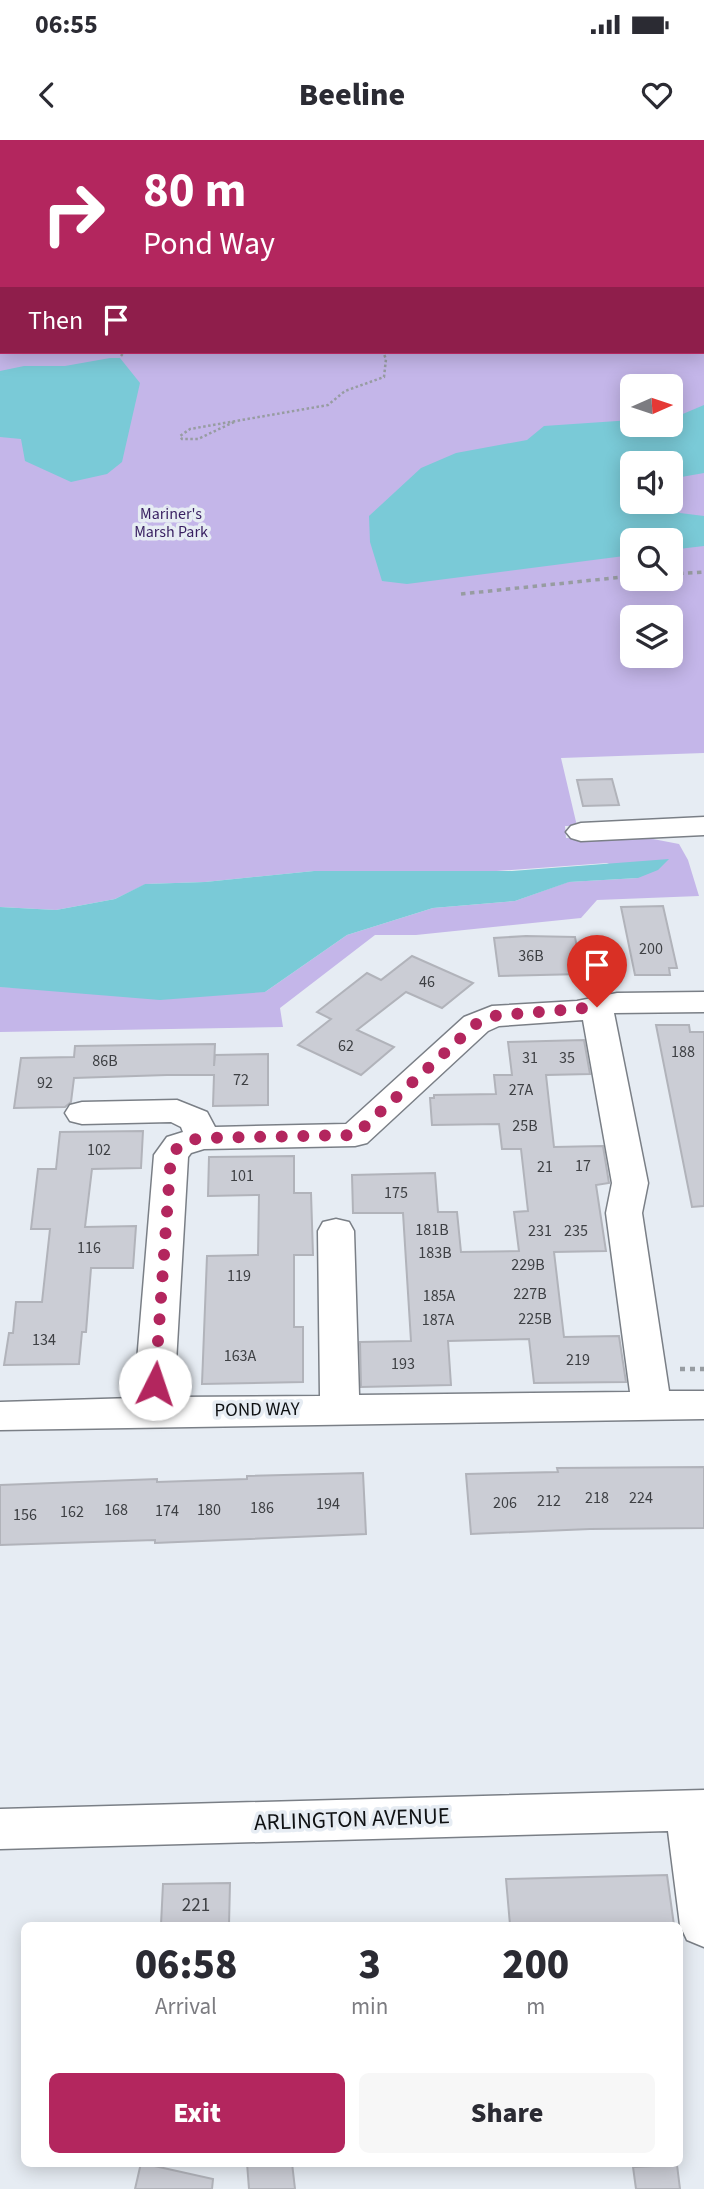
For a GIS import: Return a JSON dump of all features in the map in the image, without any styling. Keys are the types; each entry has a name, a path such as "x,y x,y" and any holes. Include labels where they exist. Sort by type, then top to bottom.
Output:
{"street":[{"path":"581,832 704,826"},
{"path":"153,1412 171,1155 179,1145 191,1139 203,1138 355,1135 476,1024 492,1016 617,1003 704,1002"},
{"path":"597,1007 630,1184 624,1213 651,1404"},
{"path":"82,1113 177,1111 195,1120 203,1138"},
{"path":"336,1231 340,1409"},
{"name":"POND WAY","path":"0,1416 704,1405"},
{"path":"696,1810 704,1925"},
{"name":"ARLINGTON AVENUE","path":"0,1829 696,1810"}],"path":[{"path":"564,140 671,140"},
{"path":"234,422 198,439 182,439 180,436 190,429 328,405 345,391 384,377 386,359 384,354"},
{"path":"683,573 704,572"},
{"path":"461,594 620,577"}],"green space":[{"name":"Mariner's Marsh Park","path":"0,354 704,354 704,753 561,758 577,826 565,826 566,838 653,839 679,844 688,860 699,896 597,900 581,918 416,935 375,935 280,1008 283,1027 0,1032 0,987 265,992 347,935 433,908 515,901 568,882 638,878 607,863 469,873 314,871 205,882 146,884 115,899 56,910 0,907"}],"water":[{"path":"120,358 140,383 122,462 107,474 71,482 25,461 21,439 0,437 0,371 24,366 65,366"},
{"path":"704,405 704,473 683,477 683,451 620,451 620,514 683,513 704,516 704,546 683,548 683,528 620,528 620,557 407,584 382,581 370,542 369,516 421,468 456,453 527,440 544,426 620,421 620,438 682,438 683,414"},
{"path":"669,859 658,870 638,878 569,882 515,901 433,908 347,935 265,992 160,1000 0,987 0,907 56,910 115,899 145,884 205,882 314,871 512,871"}],"building":[{"path":"612,779 619,805 583,806 577,780"},
{"path":"663,906 677,968 669,968 670,975 635,975 621,907"},
{"path":"575,937 582,974 499,976 494,938"},
{"path":"412,956 473,983 442,1008 406,992 357,1030 394,1047 361,1075 298,1045 331,1019 317,1012 367,973 381,980"},
{"path":"656,1025 689,1025 690,1032 704,1032 704,1206 692,1207"},
{"path":"584,1040 590,1074 546,1075 554,1147 603,1146 609,1183 596,1185 606,1251 554,1252 564,1337 619,1336 626,1382 534,1383 529,1339 448,1341 451,1385 361,1387 360,1342 411,1341 403,1213 353,1213 352,1175 435,1173 438,1212 457,1212 461,1252 519,1251 514,1212 528,1211 521,1149 502,1149 499,1124 432,1125 430,1098 434,1098 434,1095 496,1094 494,1075 512,1075 508,1042"},
{"path":"215,1044 214,1066 215,1055 268,1054 268,1105 213,1106 214,1075 167,1075 74,1078 71,1102 65,1107 14,1108 21,1058 74,1057 75,1046"},
{"path":"143,1131 141,1168 92,1169 85,1227 136,1226 133,1268 91,1268 86,1332 82,1332 79,1364 4,1365 9,1333 13,1333 16,1302 42,1302 50,1229 31,1229 38,1169 56,1169 60,1132"},
{"path":"294,1156 294,1193 311,1193 313,1255 294,1255 294,1327 303,1327 303,1382 202,1384 207,1256 258,1255 259,1195 208,1196 209,1157"},
{"path":"704,1467 704,1528 471,1534 466,1474 558,1472 557,1468"},
{"path":"363,1473 366,1534 155,1543 155,1540 0,1545 0,1485 157,1479 157,1482"},
{"path":"667,1875 674,1922 510,1922 506,1879"},
{"path":"230,1883 229,1922 161,1922 163,1884"},
{"path":"140,2167 159,2167 213,2179 212,2189 135,2189"},
{"path":"247,2167 292,2167 295,2189 249,2189"},
{"path":"633,2167 677,2167 680,2189 636,2189"}],"route":[{"path":"155,1384 171,1155 179,1145 191,1139 203,1138 355,1135 476,1024 492,1016 577,1011 597,1007"}]}
